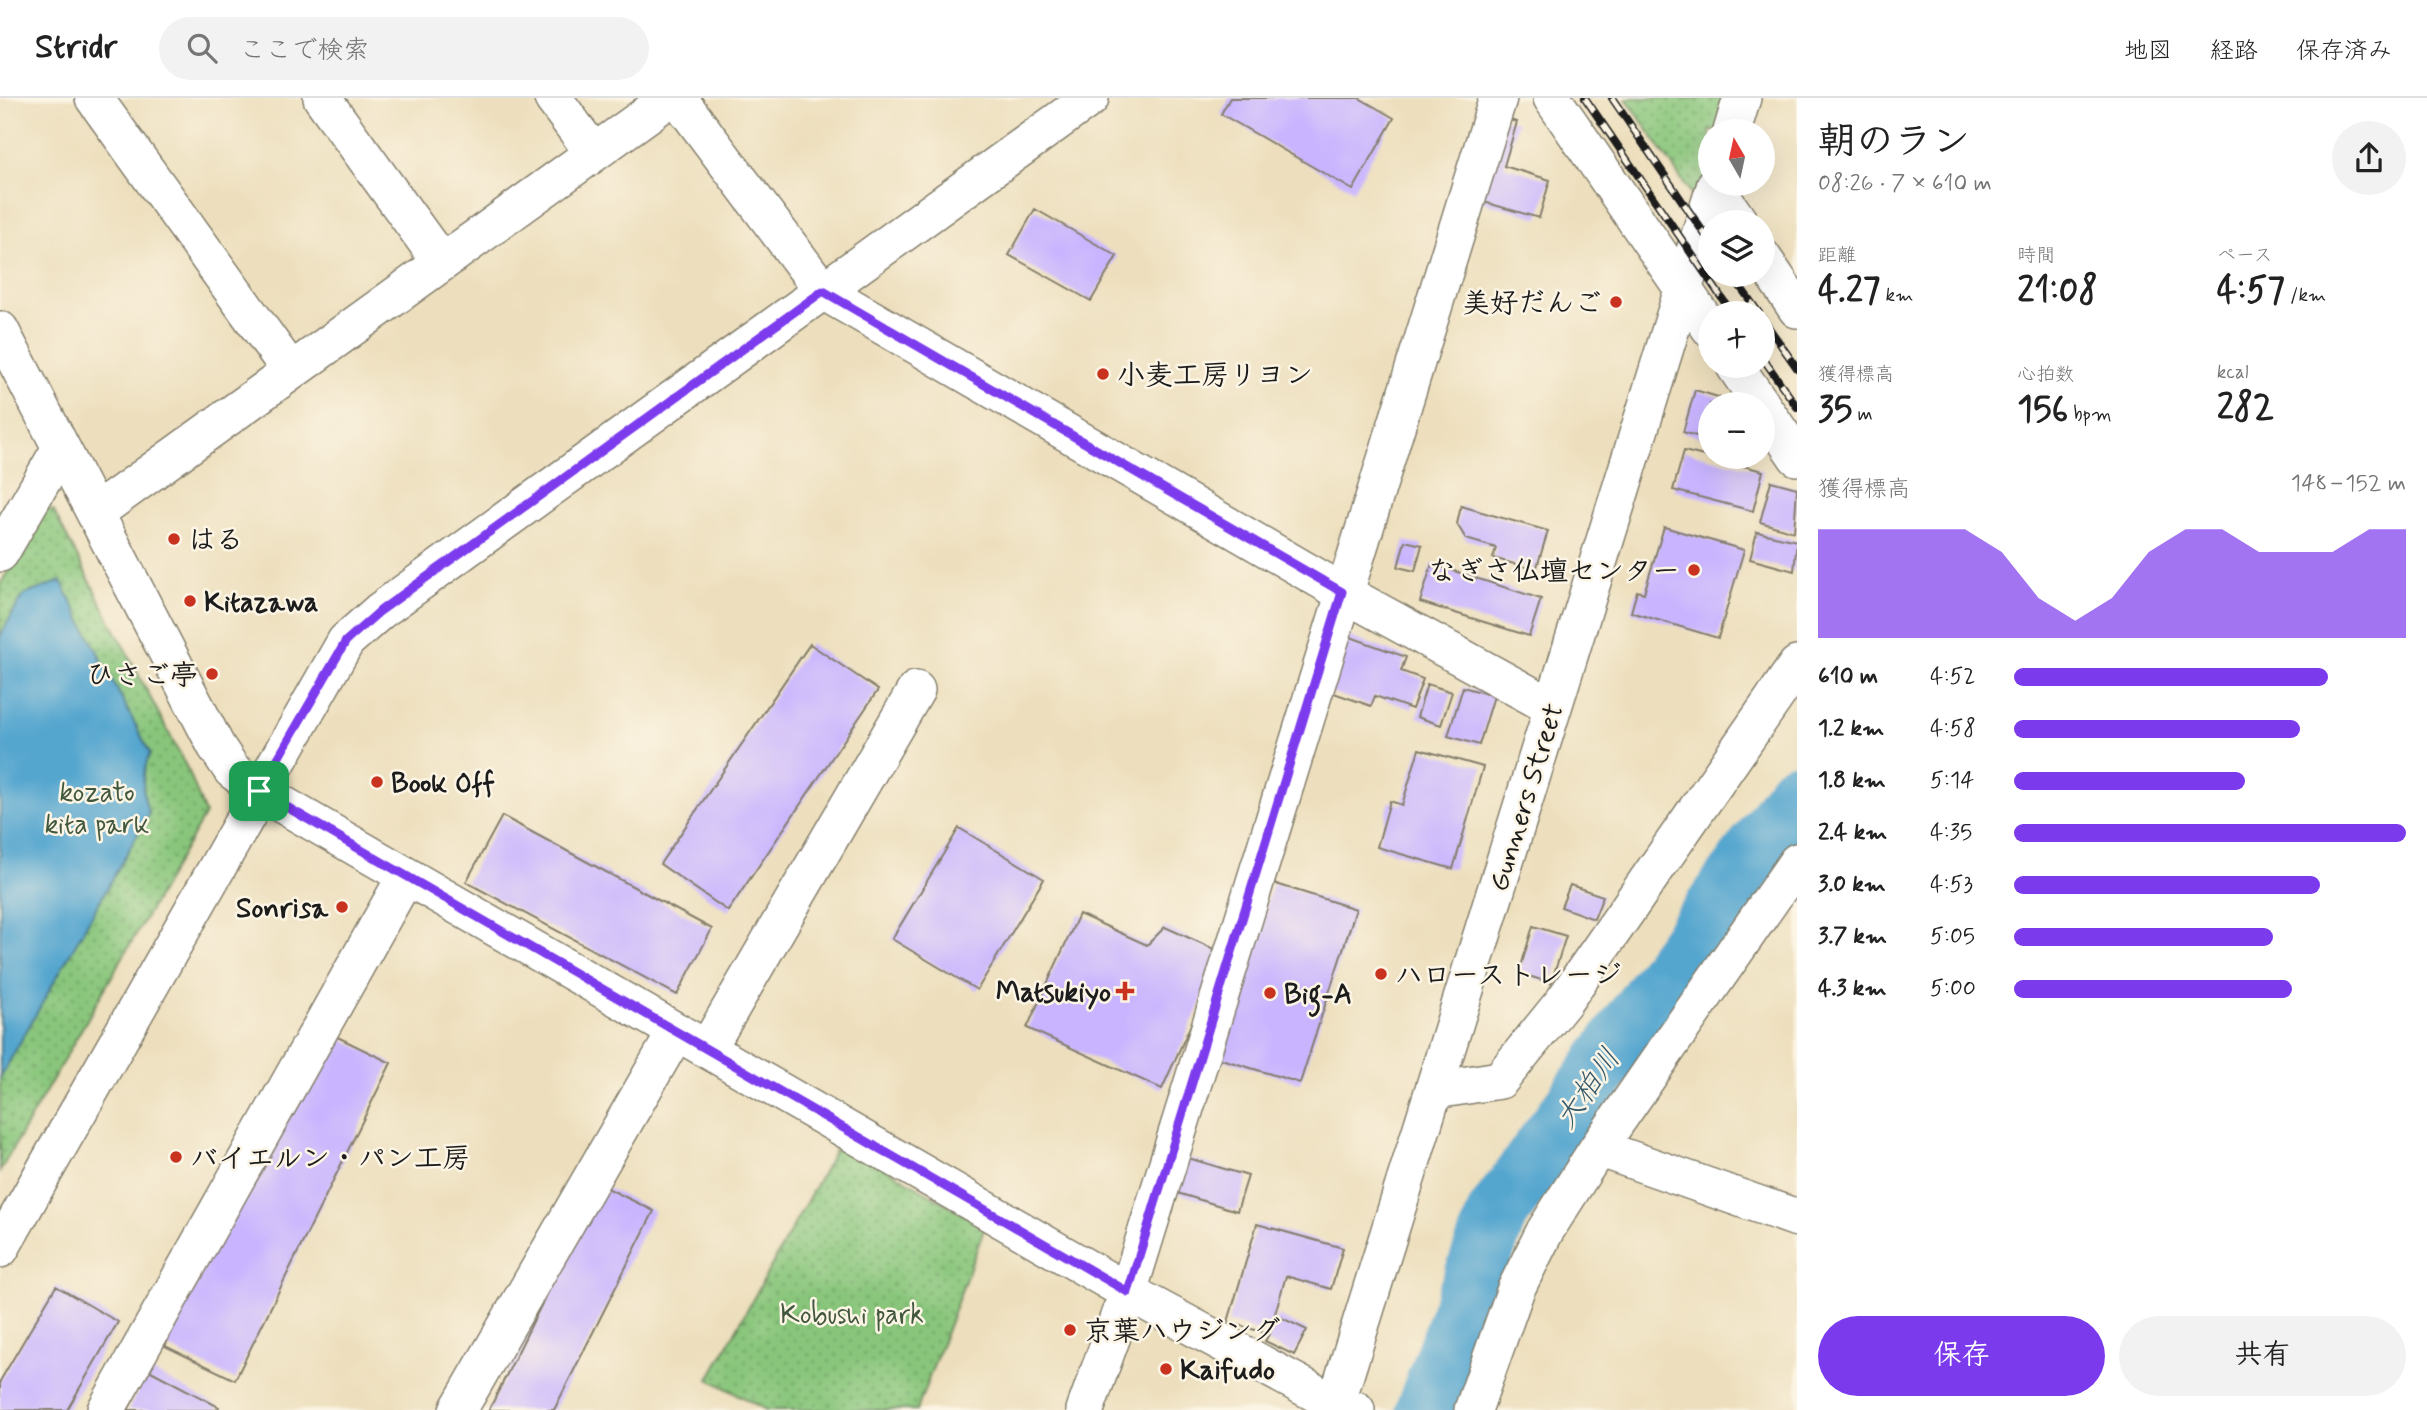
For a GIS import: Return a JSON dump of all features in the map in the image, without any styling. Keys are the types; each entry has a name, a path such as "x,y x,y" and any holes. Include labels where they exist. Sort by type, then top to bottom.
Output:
{"street":[{"path":"94,98 290,370"},
{"path":"322,98 441,262"},
{"path":"553,98 593,152"},
{"path":"94,513 670,98"},
{"path":"678,98 823,291 1342,592 1552,707"},
{"path":"0,1249 346,641 1090,98"},
{"path":"1086,1410 1128,1292 1342,592 1498,98"},
{"path":"1552,98 1698,310"},
{"path":"1736,119 1742,98"},
{"name":"Gunners Street","path":"1342,1408 1552,707 1712,196"},
{"path":"1775,275 1796,305"},
{"path":"0,330 216,746 232,770 259,791 1128,1292 1342,1408"},
{"path":"1775,424 1797,457"},
{"path":"0,553 61,448"},
{"path":"1436,1090 1500,1080 1564,1001 1797,666"},
{"path":"458,1410 916,690"},
{"path":"1473,1410 1516,1289 1545,1231 1598,1148 1797,862"},
{"path":"106,1410 406,876"},
{"path":"1598,1148 1797,1218"}],"green space":[{"path":"1626,98 1733,98 1727,119 1698,119 1698,196 1702,196 1699,205"},
{"name":"kozato kita park","path":"53,510 190,774 205,814 0,1171 0,585 42,511"},
{"name":"Kobushi park","path":"840,1141 985,1227 917,1410 766,1410 709,1379"}],"water":[{"name":"kozato kita park","path":"61,581 150,753 143,784 149,814 0,1078 0,636 23,595"}],"building":[{"path":"1230,98 1359,98 1394,118 1353,190 1221,114"},
{"path":"1502,118 1517,122 1504,166 1550,180 1539,218 1477,200"},
{"path":"1035,209 1117,256 1091,301 1009,255"},
{"path":"1695,390 1702,392 1698,392 1698,436 1683,432"},
{"path":"1684,451 1698,455 1698,469 1763,471 1753,511 1673,490"},
{"path":"1771,481 1797,488 1794,532 1760,522"},
{"path":"1461,506 1548,531 1536,570 1493,558 1496,548 1466,539 1457,524"},
{"name":"なぎさ仏壇センター","path":"1664,527 1744,550 1718,638 1631,612 1637,591 1644,593"},
{"path":"1757,532 1797,541 1794,571 1750,559"},
{"path":"1405,541 1422,545 1415,571 1398,567"},
{"path":"1432,564 1541,599 1529,636 1420,602"},
{"path":"1345,635 1406,657 1401,671 1423,679 1412,709 1375,696 1371,706 1325,690"},
{"path":"810,644 878,690 728,911 660,864"},
{"path":"1427,684 1452,692 1441,725 1417,717"},
{"path":"1463,687 1494,696 1479,745 1448,736"},
{"path":"1419,749 1483,767 1453,869 1377,847 1390,801 1402,805"},
{"path":"502,816 712,929 677,995 466,882"},
{"path":"959,828 1044,879 977,990 892,939"},
{"path":"1273,883 1356,909 1300,1083 1218,1058"},
{"path":"1570,885 1603,896 1594,919 1561,907"},
{"name":"Matsukiyo","path":"1079,914 1147,945 1165,927 1223,953 1162,1089 1027,1028"},
{"path":"1533,926 1566,936 1551,983 1519,973"},
{"path":"321,1029 391,1063 235,1380 165,1346"},
{"path":"1185,1157 1248,1176 1237,1211 1174,1192"},
{"path":"601,1185 654,1211 554,1410 489,1410"},
{"path":"1257,1224 1343,1248 1331,1289 1286,1276 1269,1334 1228,1322"},
{"path":"56,1286 118,1322 67,1410 0,1410 0,1381"},
{"path":"1278,1316 1307,1330 1294,1355 1265,1341"},
{"path":"149,1370 219,1407 217,1410 128,1410"}],"waterway":[{"name":"大柏川","path":"1426,1410 1497,1214 1797,793"}],"railway":[{"path":"1585,98 1724,301"},
{"path":"1612,98 1698,224"},
{"path":"1741,287 1750,301"},
{"path":"1775,337 1797,368"},
{"path":"1775,376 1797,407"}],"place":[{"name":"美好だんご","path":"1616,302"},
{"name":"小麦工房リヨン","path":"1103,374"},
{"name":"はる","path":"174,539"},
{"name":"なぎさ仏壇センター","path":"1694,570"},
{"name":"Kitazawa","path":"190,601"},
{"name":"ひさご亭","path":"212,674"},
{"name":"Book Off","path":"377,782"},
{"name":"Sonrisa","path":"342,907"},
{"name":"ハローストレージ","path":"1381,974"},
{"name":"Matsukiyo","path":"1125,991"},
{"name":"Big-A","path":"1270,993"},
{"name":"バイエルン・パン工房","path":"176,1157"},
{"name":"京葉ハウジング","path":"1070,1330"},
{"name":"Kaifudo","path":"1166,1369"}],"route":[{"path":"823,291 1342,592 1128,1292 259,791 346,641 380,611 823,291"}]}
